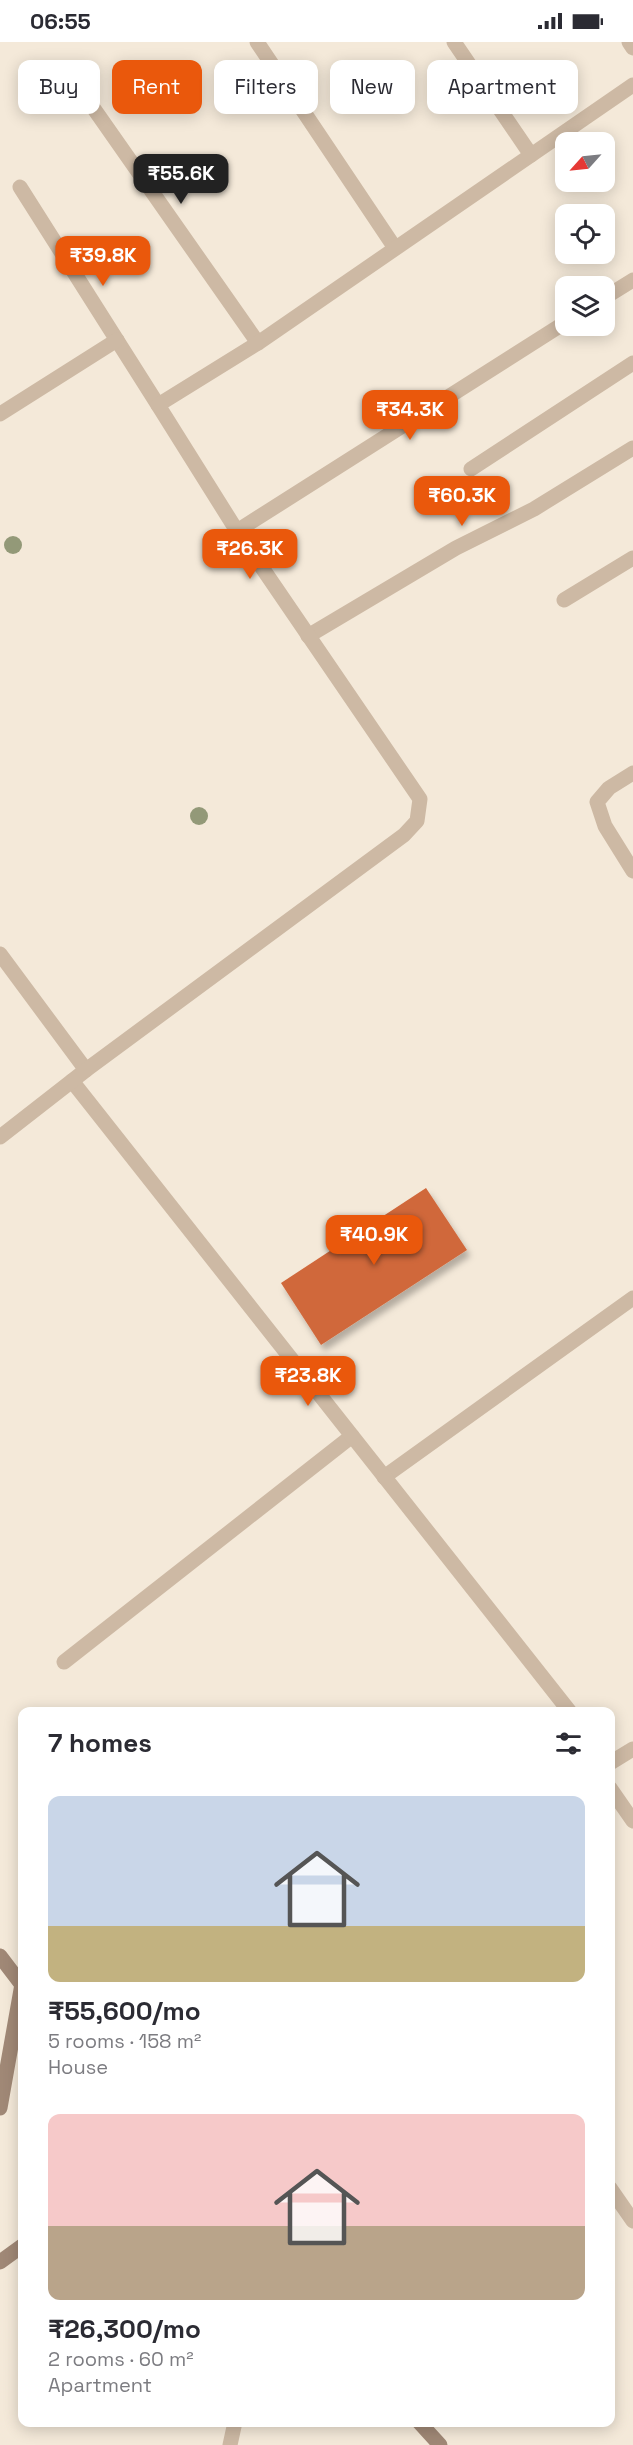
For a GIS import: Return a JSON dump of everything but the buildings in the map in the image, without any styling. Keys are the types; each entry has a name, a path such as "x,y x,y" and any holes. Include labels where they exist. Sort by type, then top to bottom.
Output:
{"street":[{"path":"257,42 395,248"},
{"path":"454,42 531,155"},
{"path":"629,42 633,48"},
{"path":"158,405 258,343 633,86"},
{"path":"98,114 258,343"},
{"path":"0,1137 86,1070 404,835 417,821 420,799 237,531 20,187"},
{"path":"615,291 633,280"},
{"path":"237,531 555,329"},
{"path":"0,414 117,340"},
{"path":"471,469 629,366 633,382"},
{"path":"309,636 456,548 534,508 633,448"},
{"path":"564,600 633,558"},
{"path":"633,773 609,788 597,802 605,826 633,871"},
{"path":"0,954 86,1070"},
{"path":"72,1081 566,1707"},
{"path":"384,1477 633,1298"},
{"path":"64,1662 352,1436"},
{"path":"615,1760 633,1749"},
{"path":"615,1795 633,1821"},
{"path":"0,1956 18,1980"},
{"path":"0,2108 18,2007"},
{"path":"615,2195 633,2221"},
{"path":"0,2262 18,2249"},
{"path":"230,2445 234,2427"},
{"path":"424,2427 440,2445"}]}
